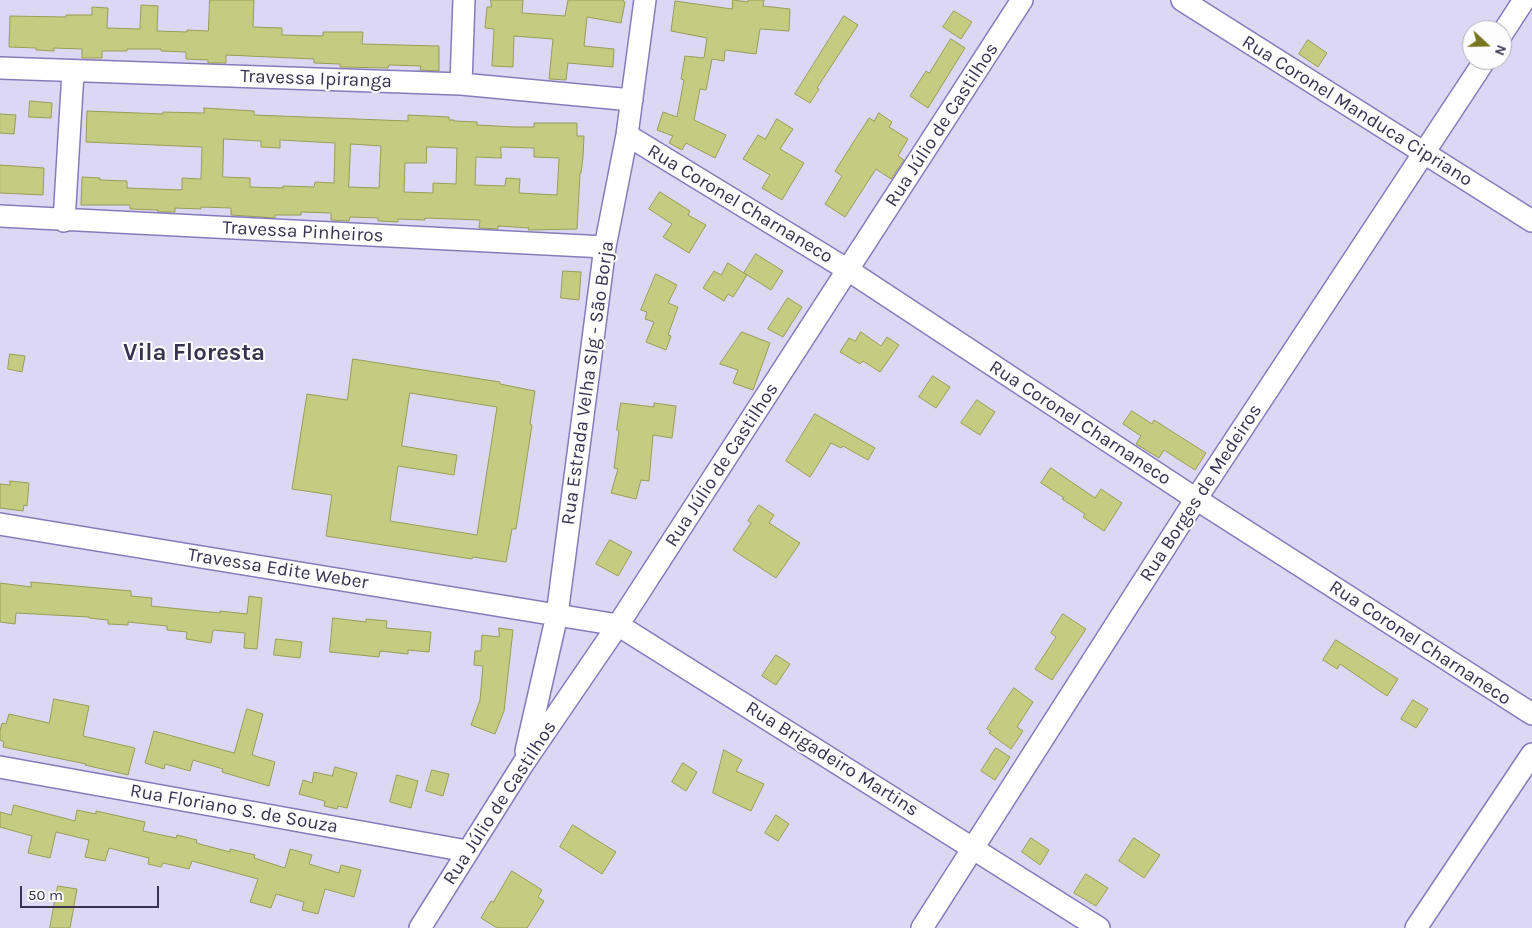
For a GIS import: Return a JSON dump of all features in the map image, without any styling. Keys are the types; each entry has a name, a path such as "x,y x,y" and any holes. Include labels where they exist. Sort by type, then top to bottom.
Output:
{"street":[{"path":"461,84 464,0"},
{"name":"Rua Estrada Velha Slg - São Borja","path":"523,764 557,615 605,247 627,135 645,0"},
{"name":"Rua Júlio de Castilhos","path":"420,928 523,764 618,624 1022,0"},
{"name":"Rua Coronel Manduca Cipriano","path":"1182,0 1532,221"},
{"path":"1511,20 1524,0"},
{"name":"Travessa Ipiranga","path":"0,68 461,84 632,100"},
{"name":"Rua Borges de Medeiros","path":"922,928 1196,499 1479,70"},
{"path":"64,220 73,72"},
{"name":"Rua Coronel Charnaneco","path":"627,135 848,270 1196,499 1532,714"},
{"name":"Travessa Pinheiros","path":"0,216 605,247"},
{"name":"Travessa Edite Weber","path":"0,524 557,615"},
{"name":"Rua Brigadeiro Martins","path":"557,615 618,624 1099,928"},
{"path":"1416,928 1532,754"},
{"name":"Rua Floriano S. de Souza","path":"0,766 467,851"}],"building":[{"path":"210,0 254,0 253,27 282,28 282,35 323,36 323,32 363,32 362,44 439,46 439,71 420,70 421,66 389,65 388,68 340,67 340,64 314,63 314,59 226,55 226,63 208,63 208,60 186,59 186,52 161,51 161,49 102,51 102,58 82,58 82,49 54,48 54,51 9,47 10,16 66,17 66,15 92,15 92,7 108,8 107,28 140,29 141,5 158,6 157,31 208,31"},
{"path":"491,0 523,0 522,13 565,16 568,0 623,0 625,2 621,23 587,17 584,46 614,49 613,67 568,63 566,80 549,79 553,39 514,36 513,67 492,66 494,29 485,28 487,7 491,7"},
{"path":"733,0 748,2 748,0 764,0 763,6 790,9 789,31 760,29 756,54 725,50 724,61 712,59 706,90 700,89 694,120 726,135 715,158 686,143 682,150 669,143 673,136 657,130 663,112 677,117 684,80 681,79 685,56 704,58 707,38 671,31 675,1 732,9"},
{"path":"954,11 972,22 961,39 943,27"},
{"path":"844,16 858,25 817,88 819,89 810,103 795,94"},
{"path":"951,39 965,48 928,108 910,96 926,71 929,73"},
{"path":"1308,40 1327,53 1318,67 1299,54"},
{"path":"30,101 52,103 51,118 29,117"},
{"path":"204,108 254,111 254,115 408,121 408,115 449,117 449,120 454,121 477,122 477,125 516,127 534,127 534,123 577,123 577,136 584,136 577,229 528,230 529,228 498,226 498,229 479,228 480,220 425,218 425,220 398,219 398,222 378,221 378,218 350,217 349,221 331,220 331,213 301,212 301,215 275,215 275,218 231,215 231,208 175,208 175,212 158,212 158,210 130,209 130,205 81,205 82,177 127,181 127,188 182,190 182,178 201,179 202,147 86,142 87,111 163,114 163,112 204,113","holes":["224,139 261,141 261,147 280,148 280,140 335,143 334,183 315,182 314,187 250,187 250,178 223,177","351,144 381,146 379,188 349,187","427,147 457,148 456,184 433,183 433,193 404,192 405,163 426,163","501,147 534,148 534,157 559,158 557,195 519,193 520,179 506,178 505,186 475,185 476,157 501,158"]},
{"path":"879,113 892,122 889,127 908,139 898,156 904,160 891,179 876,169 845,217 825,204 842,176 835,171 869,118 874,121"},
{"path":"0,114 16,115 14,134 0,133"},
{"path":"777,119 793,129 780,149 804,163 782,200 762,188 770,175 743,159 758,135 765,139"},
{"path":"0,165 44,168 43,195 0,193"},
{"path":"660,192 690,211 688,215 706,225 689,253 663,237 672,224 649,209"},
{"path":"756,254 783,271 771,290 744,273"},
{"path":"728,263 747,275 733,297 728,294 724,301 703,288 714,271 721,275"},
{"path":"563,271 581,272 579,300 561,298"},
{"path":"656,274 677,285 668,303 678,307 668,335 671,336 666,350 646,342 654,322 645,319 647,312 641,310"},
{"path":"788,298 802,307 783,337 768,329"},
{"path":"742,332 770,343 753,390 733,383 738,370 720,364"},
{"path":"861,332 881,346 887,337 899,345 880,372 863,361 860,364 840,352 849,338 855,341"},
{"path":"10,354 25,356 22,372 8,369"},
{"path":"353,359 500,382 500,384 535,391 530,424 532,425 516,529 512,529 506,562 473,557 472,559 326,536 332,495 292,489 307,394 347,400","holes":["410,393 497,407 477,535 390,521 398,466 454,475 457,455 402,446"]},
{"path":"933,376 950,387 936,408 919,397"},
{"path":"977,400 995,412 980,435 961,423"},
{"path":"621,403 654,407 654,403 676,406 672,438 653,435 649,481 641,480 636,499 611,493 618,469 614,468"},
{"path":"1132,411 1152,424 1154,420 1206,453 1195,470 1164,450 1159,458 1136,444 1141,436 1123,424"},
{"path":"815,414 875,448 868,460 843,446 841,448 831,443 810,477 786,461"},
{"path":"1051,468 1095,498 1101,489 1122,503 1104,531 1083,517 1085,514 1062,499 1064,498 1041,483"},
{"path":"10,481 29,483 27,506 24,505 23,511 0,508 0,484 10,485"},
{"path":"759,505 774,515 769,523 800,543 776,578 733,550 751,523 748,521"},
{"path":"610,540 632,552 618,576 596,564"},
{"path":"31,582 131,591 131,596 152,598 151,606 220,613 220,611 247,614 249,596 262,598 257,649 244,648 245,633 213,630 211,643 186,639 187,632 167,630 167,626 128,622 128,625 108,624 108,620 89,617 16,613 15,624 0,622 0,583 31,587"},
{"path":"1063,614 1086,629 1052,680 1035,669 1056,637 1051,633"},
{"path":"333,618 366,622 366,619 387,621 386,628 431,632 429,652 408,650 408,654 380,651 379,657 330,652"},
{"path":"499,628 513,630 504,711 495,734 471,725 480,700 483,666 474,665 475,651 481,651 482,635 499,637"},
{"path":"276,639 302,642 300,658 274,655"},
{"path":"1336,640 1398,679 1387,696 1340,664 1337,669 1323,660"},
{"path":"776,655 790,664 776,685 762,676"},
{"path":"1014,688 1033,702 1017,727 1023,731 1011,749 989,733 991,731 987,729"},
{"path":"54,699 89,706 83,736 135,748 128,775 86,764 3,747 4,742 0,740 0,731 2,723 6,724 9,714 49,723"},
{"path":"1413,700 1428,709 1416,728 1401,719"},
{"path":"247,709 263,714 252,755 275,762 269,786 222,772 223,769 193,760 190,771 165,764 164,769 145,763 154,731 234,753"},
{"path":"996,748 1010,757 995,780 981,771"},
{"path":"724,750 742,760 736,771 764,784 751,811 713,793"},
{"path":"683,763 697,772 686,791 672,782"},
{"path":"335,767 357,773 347,808 338,806 337,809 324,806 325,801 299,794 303,780 312,783 314,772 332,776"},
{"path":"432,770 449,774 443,796 426,791"},
{"path":"397,775 418,781 411,808 390,802"},
{"path":"14,805 75,821 77,810 96,814 96,811 145,822 143,831 176,838 177,835 197,840 196,843 230,852 230,849 255,855 254,858 285,868 290,849 312,855 309,864 339,873 341,865 361,870 354,897 325,889 318,914 302,910 304,902 276,894 271,908 250,902 258,879 192,861 189,869 163,863 161,867 148,864 149,858 109,848 105,861 85,857 89,840 56,832 50,858 28,853 32,836 0,827 0,812 11,815"},
{"path":"776,815 789,824 778,841 765,833"},
{"path":"573,825 616,852 602,874 560,847"},
{"path":"1031,838 1049,850 1040,865 1022,852"},
{"path":"1134,838 1160,855 1144,878 1119,861"},
{"path":"512,871 542,890 538,897 544,901 527,928 497,928 481,918"},
{"path":"1086,874 1108,888 1096,906 1074,893"},
{"path":"58,886 77,889 70,928 50,928"}],"district":[{"name":"Vila Floresta","path":"194,353"}]}
